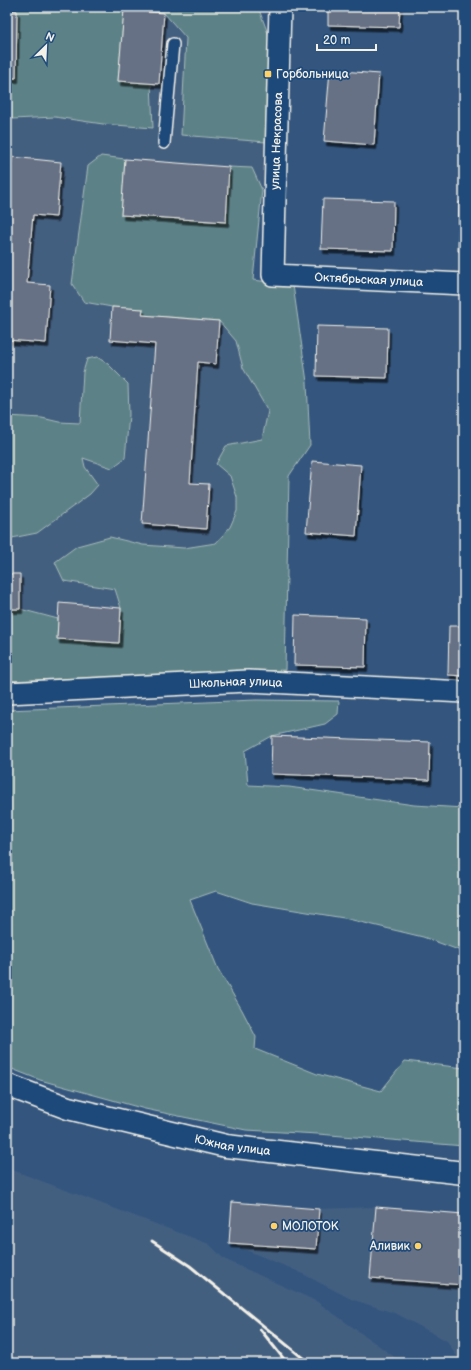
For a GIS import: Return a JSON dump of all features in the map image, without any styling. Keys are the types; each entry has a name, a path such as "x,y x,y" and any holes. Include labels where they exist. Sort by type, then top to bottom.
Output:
{"main road":[{"name":"Южная улица","path":"7,1085 68,1108 226,1146 464,1173"}],"street":[{"name":"улица Некрасова","path":"273,275 280,7"},
{"name":"Октябрьская улица","path":"273,275 464,284"},
{"name":"Школьная улица","path":"7,693 248,681 464,692"}],"lane":[{"path":"164,143 173,44"}],"shaded area":[{"path":"7,7 258,7 275,52 253,280 293,285 285,670 7,681"},
{"path":"7,1168 209,1244 224,1259 316,1301 403,1363 7,1363"},
{"path":"232,1202 319,1209 376,1207 464,1214 464,1363 461,1363 447,1341 397,1314 351,1299 297,1271 229,1243"}],"green space":[{"path":"7,7 258,7 275,52 266,142 181,135 186,38 164,13 124,11 118,81 151,83 153,128 103,124 55,117 12,119 7,116 7,78 16,78 17,11 7,10"},
{"path":"101,156 125,159 121,215 225,222 229,167 252,168 262,190 253,280 293,285 307,382 310,445 289,476 285,670 7,681 7,609 20,609 58,619 57,639 119,643 121,608 115,589 64,581 55,562 77,546 110,537 143,545 184,548 216,543 230,527 237,511 237,497 230,476 216,464 226,446 262,439 268,411 243,368 236,341 219,321 142,315 143,309 112,307 84,302 72,284 88,166"},
{"path":"97,357 108,364 128,384 129,415 125,458 112,468 83,458 85,467 98,485 90,494 37,533 7,539 7,416 42,418 59,422 80,423 83,372 87,359"},
{"path":"256,700 339,701 338,714 325,724 272,736 245,751 248,785 289,787 414,805 464,808 464,952 423,937 344,918 252,903 216,891 190,900 218,969 256,1037 255,1049 317,1074 381,1091 405,1061 464,1068 464,1146 318,1134 246,1130 145,1109 40,1080 7,1067 7,710"}],"building":[{"path":"328,7 400,7 399,27 328,25"},
{"path":"7,10 17,11 16,78 7,78"},
{"path":"124,10 164,13 159,84 118,81"},
{"path":"330,70 379,74 374,145 324,141"},
{"path":"12,157 61,162 56,217 33,215 27,283 50,285 46,343 7,340 7,195 9,195"},
{"path":"125,159 229,167 226,222 121,215"},
{"path":"323,199 394,201 393,251 321,249"},
{"path":"459,202 464,202 464,252 458,251"},
{"path":"112,307 143,309 142,315 219,321 216,364 198,362 190,483 209,484 206,529 142,524 155,344 110,340"},
{"path":"317,326 388,328 387,378 316,376"},
{"path":"312,461 361,465 356,536 306,532"},
{"path":"7,574 20,574 20,609 7,609"},
{"path":"59,603 121,608 119,643 57,639"},
{"path":"295,615 366,618 365,667 294,665"},
{"path":"449,626 464,626 464,676 448,675"},
{"path":"272,736 430,742 429,780 271,774"},
{"name":"МОЛОТОК","path":"232,1202 319,1209 316,1249 229,1243"},
{"name":"Аливик","path":"376,1207 464,1214 464,1285 370,1278"}],"railway":[{"path":"152,1241 190,1266 309,1363"},
{"path":"260,1329 287,1363"}],"place":[{"name":"Горбольница","path":"268,74"},
{"name":"МОЛОТОК","path":"274,1226"},
{"name":"Аливик","path":"418,1246"}]}
